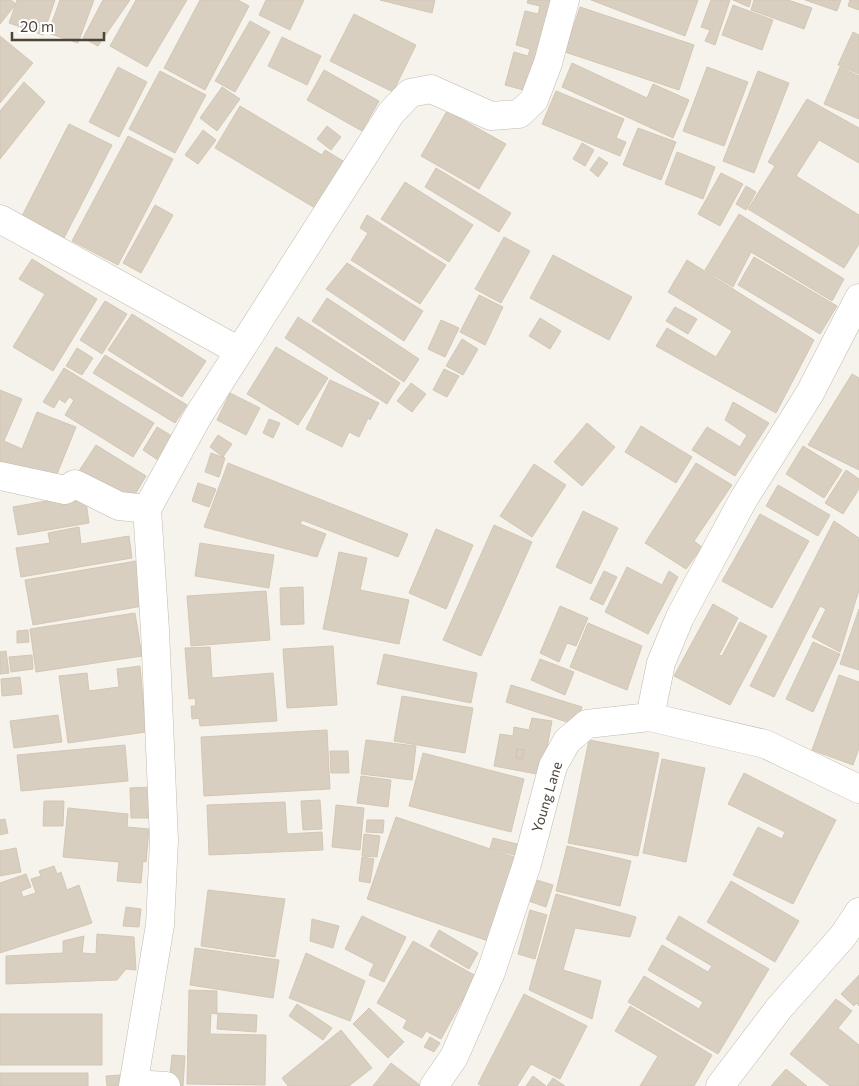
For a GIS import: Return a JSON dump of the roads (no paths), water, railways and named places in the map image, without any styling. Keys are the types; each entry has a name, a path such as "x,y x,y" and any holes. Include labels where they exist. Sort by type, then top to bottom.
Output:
{"street":[{"path":"166,1086 133,1085 160,925 164,840 155,630 147,509 198,416 391,113 410,94 431,89 491,116 519,114 534,100 548,63 565,0"},
{"path":"0,219 239,351"},
{"path":"650,717 661,663 680,617 743,500 810,393 859,298"},
{"path":"0,476 65,490 75,484 119,506 147,509"},
{"name":"Young Lane","path":"434,1086 454,1057 491,972 528,864 554,766 567,741 587,724 650,717 765,744 859,789"},
{"path":"720,1086 780,1007 843,936 859,912"}]}
